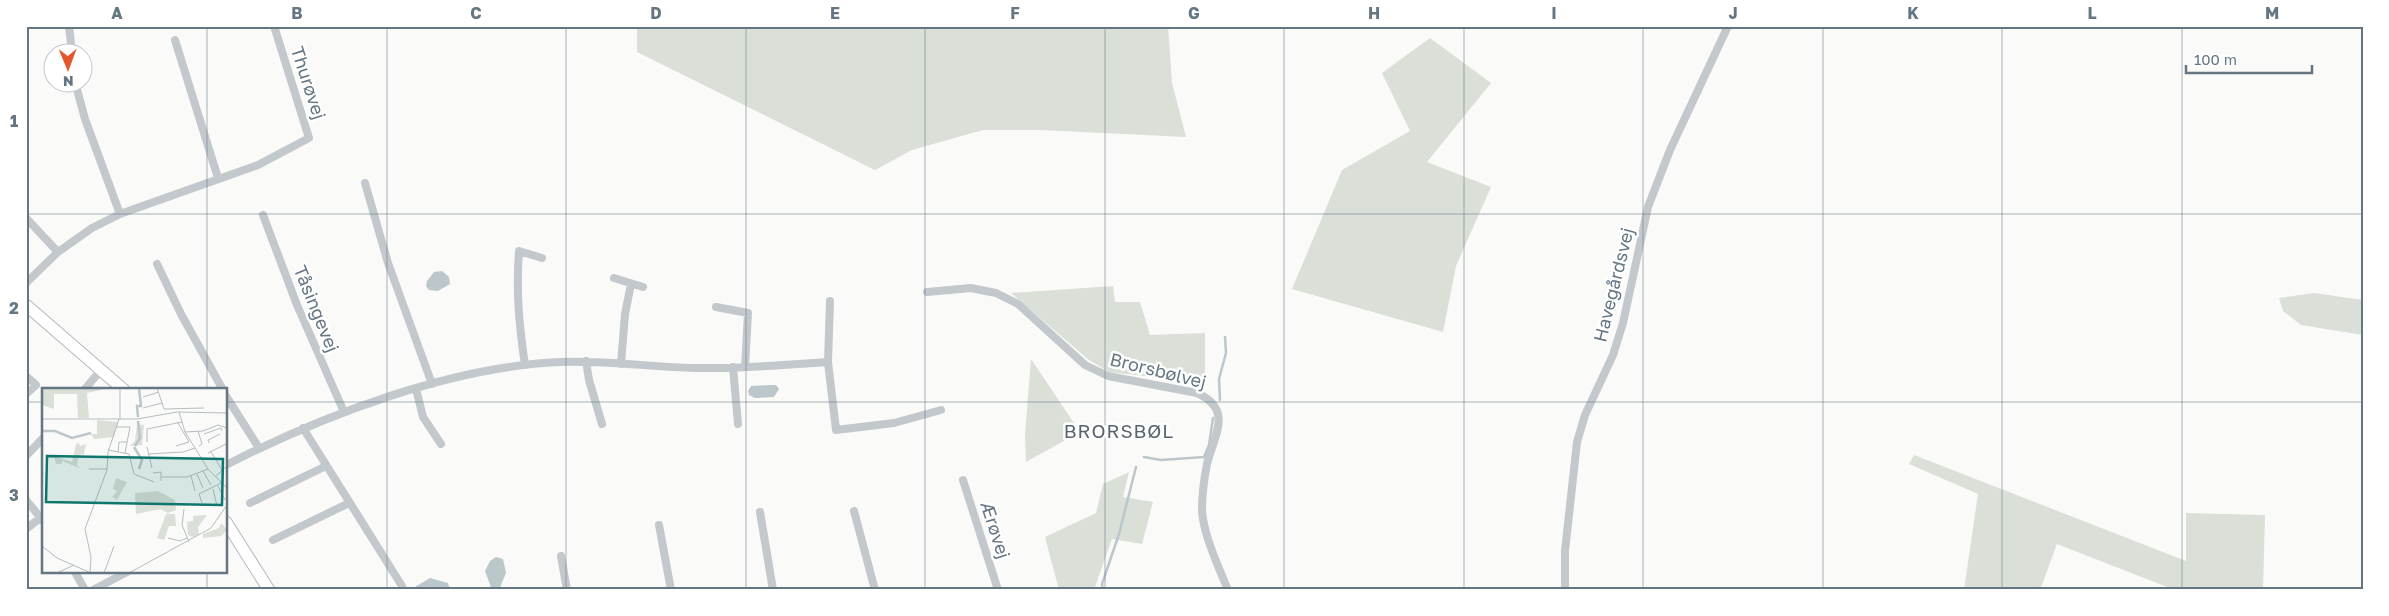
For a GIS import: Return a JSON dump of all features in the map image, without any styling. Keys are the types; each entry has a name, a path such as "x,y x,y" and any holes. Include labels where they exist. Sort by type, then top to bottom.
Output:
{"street":[{"path":"69,26 71,42"},
{"name":"Thurøvej","path":"26,283 58,252 92,228 120,214 258,165 310,138 274,26"},
{"name":"Havegårdsvej","path":"1565,590 1565,551 1576,442 1612,355 1623,323 1648,207 1670,150 1728,26"},
{"path":"175,40 218,178"},
{"path":"78,92 85,118 120,214"},
{"path":"365,183 388,263 432,384"},
{"name":"Tåsingevej","path":"262,216 297,305 344,412"},
{"path":"26,218 58,252"},
{"path":"525,365 516,287 519,251 542,258"},
{"path":"157,264 181,314 222,388"},
{"path":"614,278 643,287"},
{"path":"621,364 625,314 631,284"},
{"name":"Brorsbølvej","path":"927,292 971,288 996,293 1018,304 1085,364 1108,376 1197,393 1208,398 1216,407 1220,422 1208,463 1202,511 1214,553 1228,590"},
{"path":"830,301 828,362 836,430 894,423 941,410"},
{"path":"26,305 122,388"},
{"path":"716,307 748,313 745,367"},
{"path":"586,362 589,380 602,424"},
{"path":"228,464 303,428 344,412 432,384 478,372 525,365 586,362 733,368 828,362"},
{"path":"733,368 738,424"},
{"path":"86,388 101,370"},
{"path":"26,376 36,385 26,394"},
{"path":"416,389 423,417 441,444"},
{"path":"228,399 259,448"},
{"path":"303,428 402,586"},
{"path":"27,455 42,439"},
{"path":"250,503 326,466"},
{"name":"Ærøvej","path":"963,480 998,590"},
{"path":"26,500 42,517"},
{"path":"272,540 349,502"},
{"path":"854,511 875,590"},
{"path":"760,512 773,590"},
{"path":"26,529 42,519"},
{"path":"228,525 269,590"},
{"path":"659,526 671,590"},
{"path":"561,556 567,590"},
{"path":"76,574 85,590"},
{"path":"93,590 122,574"}],"shaded area":[{"path":"637,26 1168,26 1172,83 1186,137 1040,130 983,130 912,150 875,170 637,52"},
{"path":"1430,38 1491,83 1427,162 1491,187 1456,266 1443,332 1292,289 1342,170 1410,131 1382,73"},
{"path":"442,271 449,277 450,284 438,291 429,290 426,286 427,281 434,272"},
{"path":"1113,286 1115,302 1140,302 1150,335 1205,333 1205,383 1109,372 1089,360 1011,293"},
{"path":"2314,293 2363,300 2363,335 2301,325 2283,311 2279,298"},
{"path":"1031,359 1080,432 1026,462 1025,435"},
{"path":"776,385 779,389 774,397 755,398 749,395 748,391 751,386"},
{"path":"1914,455 2186,561 2186,513 2265,515 2263,590 2175,590 2057,544 2040,590 1964,590 1978,494 1909,464"},
{"path":"1129,472 1123,497 1153,502 1142,544 1112,539 1095,590 1059,590 1045,537 1096,513 1103,484"},
{"path":"496,557 503,559 506,573 499,590 492,590 485,571 490,561"},
{"path":"430,578 448,583 450,590 410,590"}],"waterway":[{"path":"1220,400 1219,379 1226,353 1225,337"},
{"path":"1144,457 1161,460 1204,457 1209,445 1213,418"},
{"path":"1103,590 1102,584 1119,534 1136,467"}],"district":[{"name":"BRORSBØL","path":"1119,431"}]}
